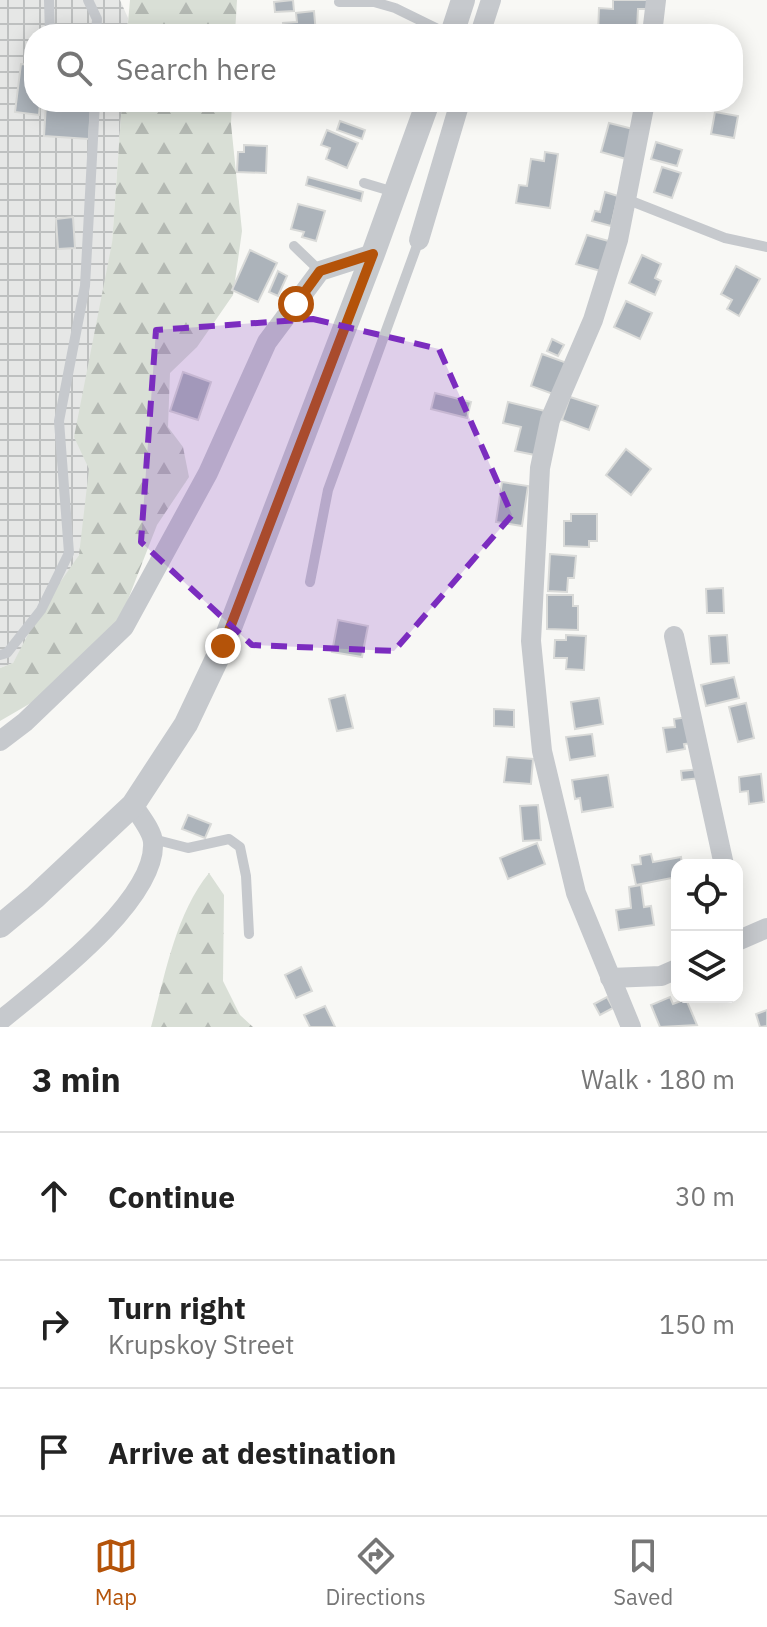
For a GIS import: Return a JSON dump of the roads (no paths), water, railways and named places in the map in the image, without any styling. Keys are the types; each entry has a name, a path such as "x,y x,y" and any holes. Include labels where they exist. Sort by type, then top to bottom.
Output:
{"street":[{"path":"454,24 463,0"},
{"path":"483,24 491,0"},
{"path":"653,24 656,0"},
{"path":"0,926 133,805 186,724 223,646 424,112"},
{"path":"419,240 457,112"},
{"path":"631,1027 576,893 542,751 531,641 536,504 550,420 593,320 618,240 643,112"},
{"path":"0,741 25,722 124,627 208,473 267,342 320,271 373,254"},
{"path":"674,636 723,859"},
{"path":"0,1021 83,953 139,888 152,860 153,839 133,805"},
{"path":"743,933 767,928"},
{"path":"610,978 661,976 671,972"}],"lane":[{"path":"49,0 50,24"},
{"path":"88,0 97,24"},
{"path":"339,2 374,2 429,24"},
{"path":"0,655 7,653 41,610 69,553 59,421 85,286 94,112"},
{"path":"364,183 395,193"},
{"path":"626,199 725,238 767,247"},
{"path":"310,582 328,490 419,240"},
{"path":"294,246 320,271"},
{"path":"153,839 188,848 229,839 240,847 246,876 249,934"}]}
